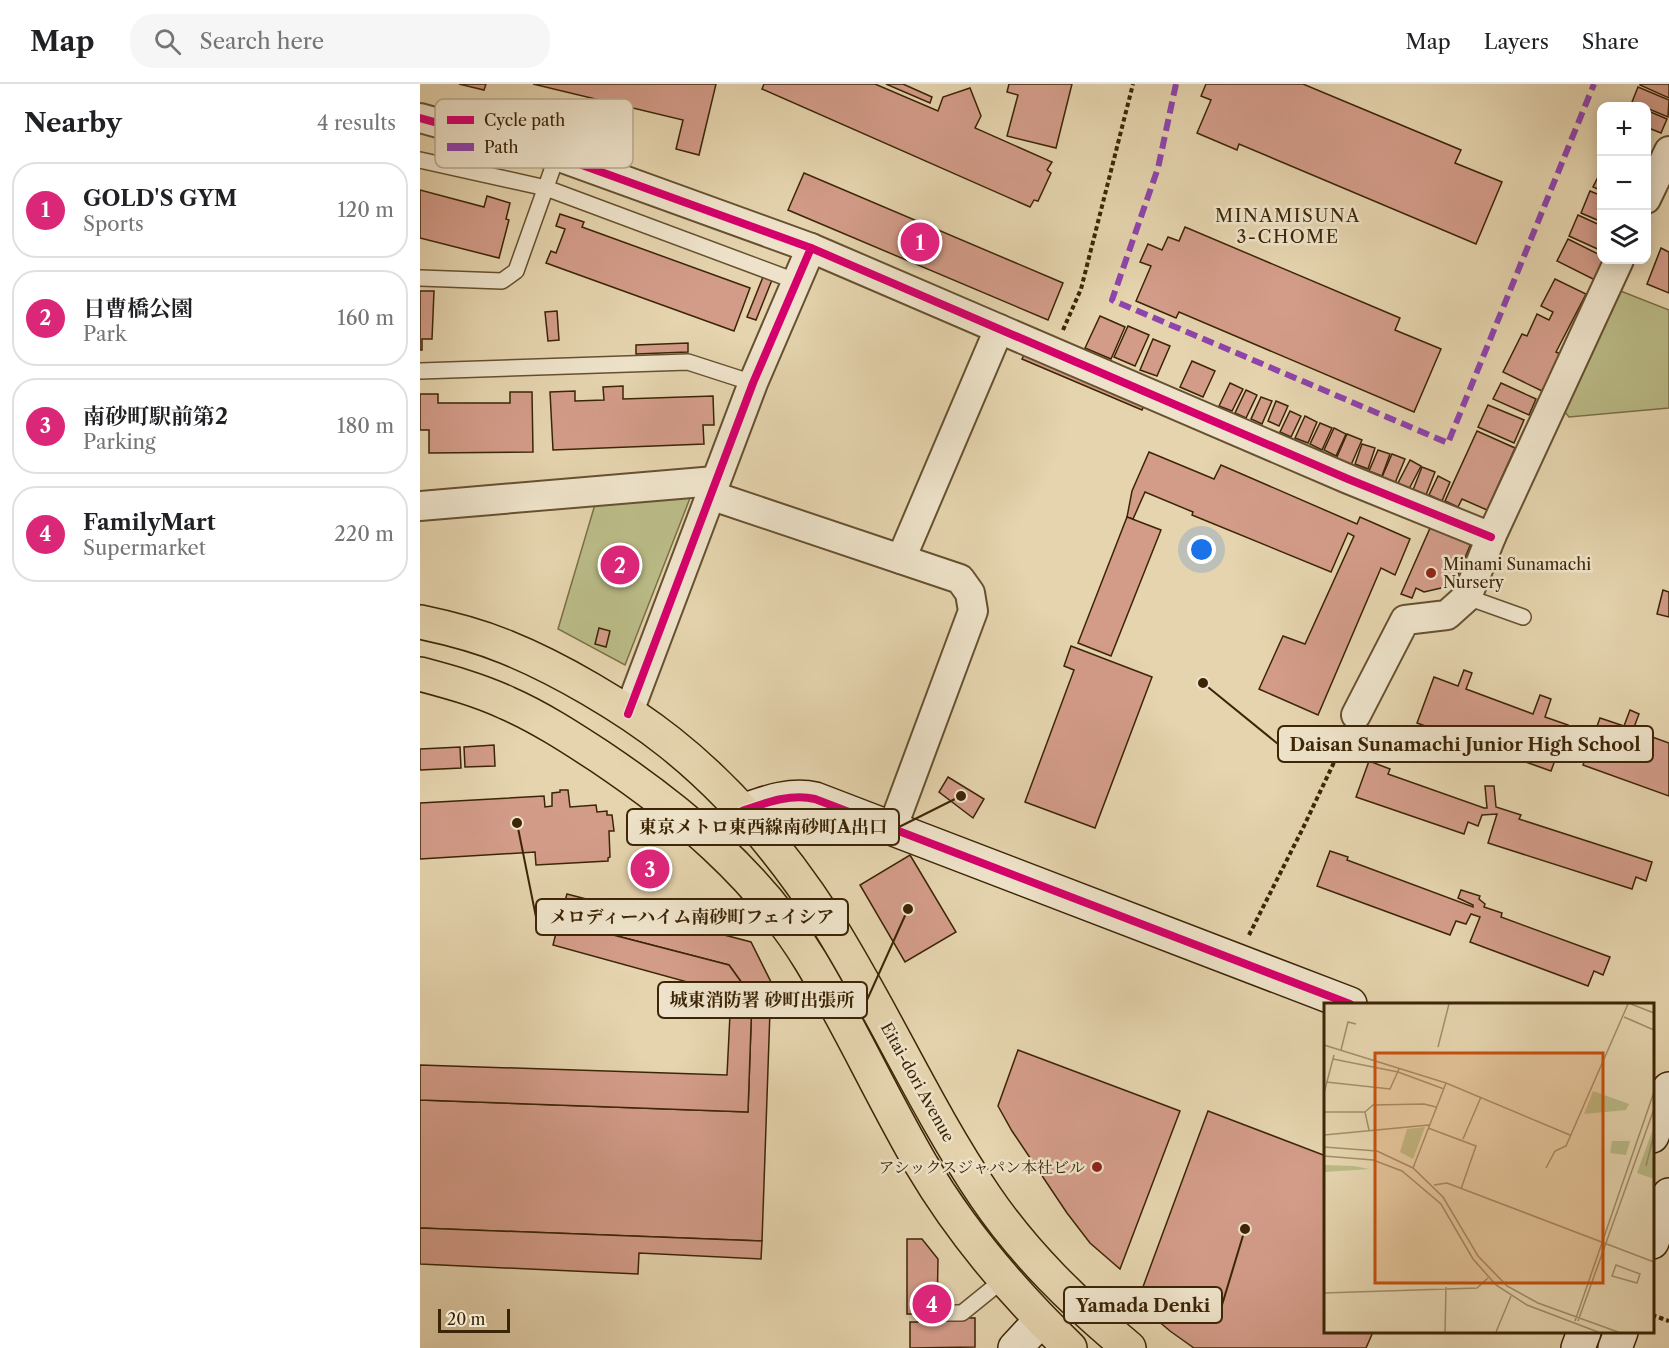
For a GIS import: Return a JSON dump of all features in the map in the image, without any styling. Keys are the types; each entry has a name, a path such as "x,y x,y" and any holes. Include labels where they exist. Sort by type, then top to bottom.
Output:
{"main road":[{"name":"Eitai-dori Avenue","path":"420,622 468,634 506,647 570,679 669,742 742,811 793,873 828,923 953,1146 986,1197 1018,1241 1065,1293 1130,1348"},
{"path":"420,674 458,684 507,703 567,735 630,777 727,856 779,915 810,960 921,1164 955,1217 1004,1278 1041,1320 1070,1348"}],"street":[{"path":"420,118 435,122"},
{"path":"1651,190 1669,151"},
{"path":"590,168 811,248 1348,479 1491,537"},
{"path":"628,714 753,383 811,248"},
{"path":"1356,715 1405,620 1447,615 1467,597 1491,537 1617,264"},
{"path":"901,559 999,328"},
{"path":"420,506 712,488 960,579 970,593 973,611 892,830"},
{"path":"742,811 777,800 805,796 1345,1003"},
{"path":"1658,1126 1669,1089"},
{"path":"1654,1239 1669,1195"},
{"path":"1015,1348 1041,1320"},
{"path":"1578,1348 1584,1333"},
{"path":"1615,1348 1621,1333"}],"lane":[{"path":"420,160 435,163"},
{"path":"456,168 546,188 798,282"},
{"path":"420,278 501,281 516,271 553,168"},
{"path":"420,371 688,362 753,383"},
{"path":"1467,597 1523,617"},
{"path":"942,1313 962,1313 1004,1278"}],"path":[{"path":"1052,351 1081,290 1133,84"},
{"path":"1250,931 1303,828 1356,715"},
{"path":"1654,1315 1669,1321"}],"green space":[{"path":"1618,290 1669,310 1669,408 1569,417 1563,410"},
{"path":"692,493 625,665 558,629 596,501"}],"building":[{"path":"459,84 486,84 484,90"},
{"path":"533,84 716,84 699,155 676,149 683,120 633,108 633,99 596,99"},
{"path":"764,84 875,84 938,111 943,97 970,88 981,116 975,128 1052,162 1047,170 1051,173 1038,201 1034,200 1030,207 762,89"},
{"path":"886,84 903,84 932,97 930,103"},
{"path":"1009,84 1072,84 1056,148 1007,136 1018,95 1007,92"},
{"path":"1206,84 1303,84 1461,150 1455,163 1502,182 1476,244 1239,144 1237,150 1197,133 1211,100 1201,96"},
{"path":"1669,84 1669,98 1640,85"},
{"path":"1638,87 1669,100 1668,117 1651,110 1651,102 1632,102"},
{"path":"1651,112 1667,119 1661,133 1651,129"},
{"path":"804,173 1063,283 1048,320 788,210"},
{"path":"420,190 484,207 487,196 510,203 506,219 509,220 499,258 420,238"},
{"path":"1590,191 1597,194 1597,220 1581,213"},
{"path":"560,214 584,222 582,227 750,288 734,331 546,263 551,251 556,253 565,229 556,226"},
{"path":"1578,215 1597,224 1597,249 1569,236"},
{"path":"1185,227 1400,318 1395,330 1441,349 1414,412 1179,312 1176,318 1136,301 1151,266 1140,262 1148,244 1162,250 1168,237 1179,241"},
{"path":"1568,239 1597,254 1597,264 1603,264 1595,280 1557,261"},
{"path":"1661,248 1669,252 1669,293 1647,284"},
{"path":"763,277 772,280 756,320 747,317"},
{"path":"1555,279 1586,294 1556,352 1561,354 1542,391 1503,372 1522,334 1527,336 1537,314 1549,320 1553,312 1541,306"},
{"path":"420,291 434,291 432,339 422,339 422,350 420,350"},
{"path":"557,311 559,340 548,341 545,312"},
{"path":"1100,316 1125,327 1111,359 1085,348"},
{"path":"1128,326 1149,335 1135,366 1114,357"},
{"path":"1153,339 1170,346 1157,376 1140,370"},
{"path":"688,343 688,352 636,354 636,345"},
{"path":"1025,353 1145,403 1142,410 1022,359"},
{"path":"1192,361 1215,371 1203,397 1180,387"},
{"path":"1230,383 1243,389 1232,411 1219,406"},
{"path":"1501,383 1536,399 1529,415 1493,399"},
{"path":"623,386 623,399 713,396 714,425 703,425 704,444 553,450 550,392 575,391 575,401 604,400 603,387"},
{"path":"1246,390 1257,395 1246,418 1235,413"},
{"path":"510,392 532,392 533,452 429,453 429,430 420,430 420,394 438,394 438,403 510,403"},
{"path":"1261,397 1272,401 1262,424 1251,419"},
{"path":"1276,401 1288,406 1279,426 1268,421"},
{"path":"1488,405 1524,420 1514,443 1478,427"},
{"path":"1290,411 1301,416 1291,437 1280,432"},
{"path":"1305,416 1317,422 1308,443 1295,438"},
{"path":"1320,423 1332,428 1322,450 1310,444"},
{"path":"1334,428 1346,434 1336,456 1324,450"},
{"path":"1477,431 1515,448 1487,510 1462,499 1458,507 1445,501"},
{"path":"1347,434 1362,440 1351,465 1336,459"},
{"path":"1362,444 1375,448 1368,469 1355,464"},
{"path":"1378,450 1390,454 1382,476 1369,471"},
{"path":"1149,452 1214,479 1221,465 1357,524 1360,517 1410,539 1395,575 1381,568 1318,715 1259,689 1283,636 1305,644 1354,536 1348,533 1331,572 1192,515 1193,512 1145,492 1133,519 1127,517 1132,491"},
{"path":"1392,454 1405,459 1395,483 1382,477"},
{"path":"1410,460 1421,466 1409,489 1398,483"},
{"path":"1422,467 1435,472 1426,495 1413,490"},
{"path":"1438,476 1450,482 1442,501 1429,495"},
{"path":"1127,517 1161,530 1111,656 1078,643"},
{"path":"1431,526 1471,543 1454,585 1424,592 1416,588 1412,598 1401,594"},
{"path":"1663,590 1669,592 1669,617 1657,614"},
{"path":"599,628 610,631 606,647 595,644"},
{"path":"1071,646 1152,677 1095,828 1025,802 1074,670 1064,666"},
{"path":"1464,670 1472,673 1466,689 1533,714 1540,695 1551,699 1545,717 1568,725 1551,771 1417,723 1434,677 1458,686"},
{"path":"1630,710 1639,714 1633,730 1669,743 1669,796 1583,765 1600,718 1624,726"},
{"path":"494,745 495,766 465,767 464,747"},
{"path":"460,747 461,768 420,770 420,749"},
{"path":"1369,761 1390,769 1388,774 1484,808 1487,808 1485,786 1494,786 1496,807 1521,815 1519,819 1652,862 1646,881 1636,877 1632,889 1488,843 1497,814 1482,815 1478,826 1468,822 1464,834 1356,797"},
{"path":"948,777 984,799 973,818 939,792"},
{"path":"560,790 568,790 570,807 596,805 597,812 607,811 607,815 612,815 614,831 609,831 610,857 608,861 536,865 535,852 420,859 420,803 544,796 545,807 552,806 552,793 560,792"},
{"path":"1330,851 1348,857 1347,860 1473,907 1458,898 1461,890 1480,896 1479,899 1485,904 1484,907 1502,913 1501,917 1610,957 1603,975 1594,971 1588,986 1470,942 1480,917 1471,914 1466,924 1456,921 1450,935 1317,886"},
{"path":"910,855 956,932 905,962 860,885"},
{"path":"567,894 751,942 771,982 762,1241 420,1228 420,1100 748,1112 752,997 729,965 559,921"},
{"path":"559,921 729,965 752,997 748,1112 420,1100 420,1065 727,1075 731,994 553,945"},
{"name":"アシックスジャパン本社ビル","path":"1018,1050 1180,1111 1120,1269 1090,1243 1067,1213 998,1106"},
{"path":"1208,1111 1324,1155 1324,1333 1373,1333 1366,1348 1194,1348 1137,1303"},
{"path":"420,1228 762,1241 761,1259 639,1253 638,1274 420,1264"},
{"path":"907,1239 922,1239 938,1259 937,1314 907,1314"},
{"path":"918,1317 975,1318 975,1347 910,1348 910,1322 918,1322"}],"marked path":[{"path":"1176,84 1158,168 1112,300 1448,443 1594,84"}],"cycle path":[{"path":"420,118 435,122"},
{"path":"590,168 811,248 753,383 628,714"},
{"path":"811,248 1348,479 1491,537"},
{"path":"742,811 787,798 815,799 1347,1003"}],"place":[{"name":"GOLD'S GYM","path":"920,242"},
{"name":"日曹橋公園","path":"620,565"},
{"name":"Minami Sunamachi Nursery","path":"1431,573"},
{"name":"Daisan Sunamachi Junior High School","path":"1203,683"},
{"name":"東京メトロ東西線南砂町A出口","path":"961,796"},
{"name":"メロディーハイム南砂町フェイシア","path":"517,823"},
{"name":"南砂町駅前第2","path":"650,869"},
{"name":"城東消防署 砂町出張所","path":"908,909"},
{"name":"アシックスジャパン本社ビル","path":"1097,1167"},
{"name":"Yamada Denki","path":"1245,1229"},
{"name":"FamilyMart","path":"932,1304"}],"district":[{"name":"MINAMISUNA 3-CHOME","path":"1288,226"}]}
